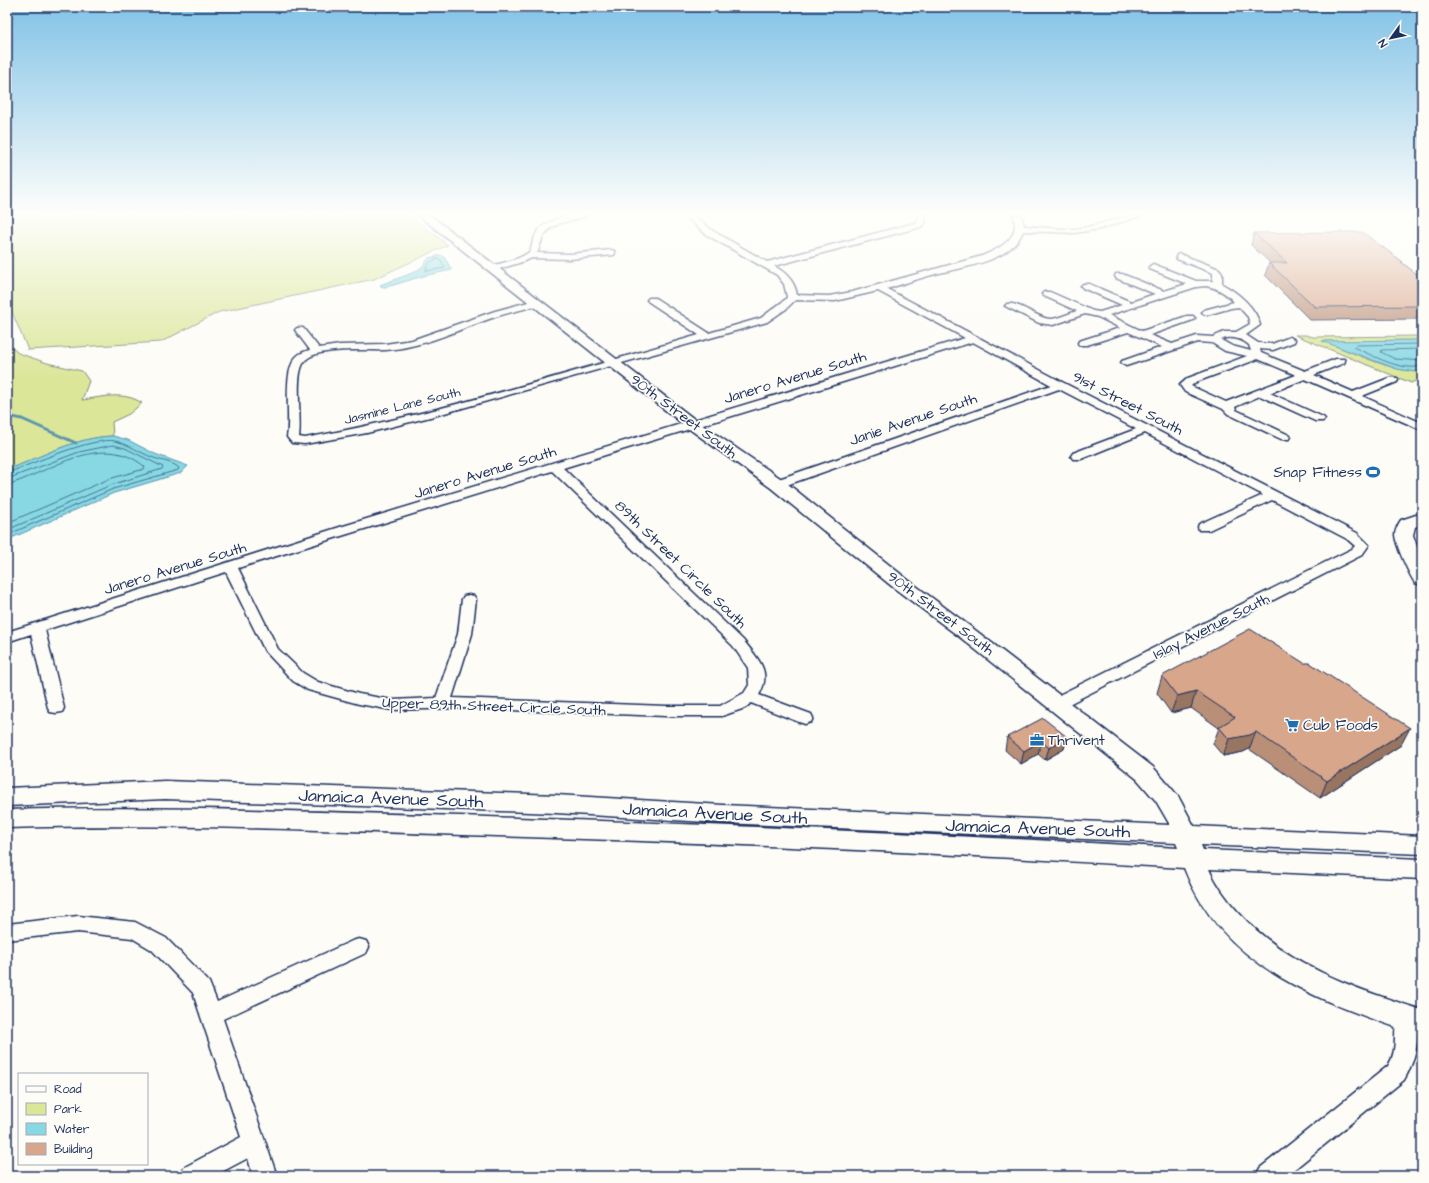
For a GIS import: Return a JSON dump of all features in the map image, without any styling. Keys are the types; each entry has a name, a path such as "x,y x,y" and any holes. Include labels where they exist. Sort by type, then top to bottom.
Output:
{"main road":[{"name":"90th Street South","path":"495,270 692,425 777,484 901,584 1057,703 1145,773 1169,801 1179,817 1200,878 1214,902 1245,937 1289,971 1315,984 1343,997 1414,1021"},
{"path":"1421,520 1408,524 1404,535 1412,561 1422,579"},
{"name":"Jamaica Avenue South","path":"7,797 165,790 556,804 723,814 1422,845"},
{"name":"Jamaica Avenue South","path":"7,819 252,819 563,829 997,847 1194,859 1422,868"}],"street":[{"path":"614,363 764,320 782,309 788,304 792,297 792,288 788,280 775,270"},
{"path":"792,297 822,299 840,298 939,270"},
{"path":"1161,270 1195,284"},
{"path":"1214,270 1218,273 1217,285"},
{"path":"1118,276 1162,294"},
{"path":"1101,315 1162,294 1195,284 1206,283 1217,285 1230,292 1253,316 1255,325 1238,335"},
{"path":"1086,286 1130,305"},
{"name":"91st Street South","path":"879,288 1060,385 1352,536 1362,545"},
{"path":"1047,294 1086,311 1101,315 1171,348"},
{"path":"652,300 707,336"},
{"name":"Jasmine Lane South","path":"536,303 488,316 431,338 413,343 316,351 302,357 296,367 293,401 295,430 293,436 296,441 305,441 367,430 614,363"},
{"path":"1207,312 1230,305 1242,304"},
{"path":"1010,306 1040,320 1053,322 1086,311"},
{"path":"1141,335 1190,318"},
{"path":"1083,343 1128,329"},
{"path":"300,330 316,351"},
{"path":"1215,340 1218,337 1227,335 1238,335 1251,341 1257,351"},
{"name":"Janero Avenue South","path":"7,637 230,568 345,530 973,339"},
{"path":"1126,362 1197,339 1215,340 1221,345 1257,351 1305,375 1422,427"},
{"path":"1285,437 1189,390 1185,385 1192,380 1257,351 1273,347 1290,340"},
{"path":"1228,408 1229,406 1340,361"},
{"path":"1354,396 1393,380"},
{"name":"Janie Avenue South","path":"777,484 1060,385"},
{"path":"1262,393 1319,419"},
{"path":"1077,456 1145,429"},
{"name":"89th Street Circle South","path":"555,467 738,643 756,667 757,685 750,697"},
{"path":"1204,527 1272,495"},
{"name":"Islay Avenue South","path":"1057,703 1357,552 1362,545"},
{"name":"Upper 89th Street Circle South","path":"230,568 272,651 298,677 313,686 359,699 392,705 442,704 666,711 722,711 739,704 750,697"},
{"path":"442,704 465,634 469,599"},
{"path":"38,628 56,708"},
{"path":"750,697 805,718"},
{"path":"7,932 78,924 135,930 159,944 176,960 202,988 265,1176"},
{"path":"211,1015 359,947"},
{"path":"1268,1176 1396,1074 1404,1062 1414,1021"},
{"path":"191,1176 253,1143"}],"green space":[{"path":"7,270 393,270 374,279 219,312 161,342 28,350 7,300"},
{"path":"1295,335 1306,335 1313,337 1422,336 1422,340 1323,341 1388,366 1402,370 1422,370 1422,378 1411,383"},
{"path":"7,343 18,353 47,363 82,371 89,381 82,400 105,396 120,396 135,399 142,403 129,414 112,422 113,436 99,437 72,444 7,470"}],"water":[{"path":"418,270 451,270 423,276 387,287 382,287 380,285"},
{"path":"1422,340 1422,370 1415,372 1397,369 1322,341"},
{"path":"113,436 128,440 155,454 188,466 181,473 114,493 7,540 7,470 72,444 99,437"}],"building":[{"path":"1277,270 1412,270 1422,278 1422,306 1315,307"},
{"name":"Cub Foods","path":"1250,629 1304,663 1310,663 1410,728 1327,781 1256,732 1250,735 1229,739 1219,727 1235,717 1196,691 1177,696 1162,676"},
{"path":"1043,718 1067,737 1049,748 1041,741 1024,751 1007,737"}],"waterway":[{"path":"7,416 22,419 76,443"}],"place":[{"name":"Snap Fitness","path":"1373,472"},
{"name":"Cub Foods","path":"1292,725"},
{"name":"Thrivent","path":"1037,740"}]}
